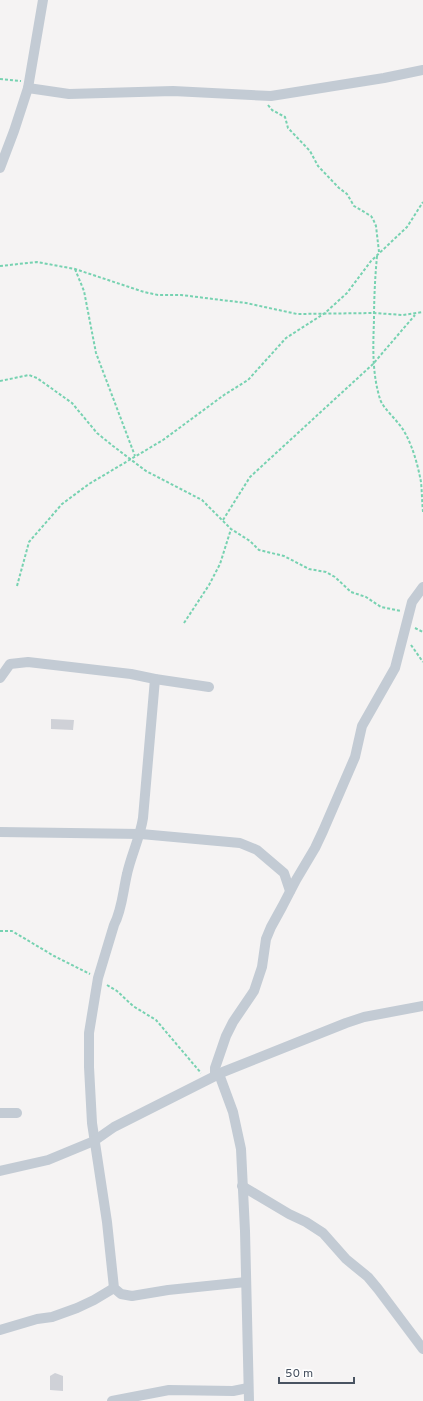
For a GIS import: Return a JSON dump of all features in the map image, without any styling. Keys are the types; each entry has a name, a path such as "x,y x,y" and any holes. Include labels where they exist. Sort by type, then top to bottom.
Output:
{"street":[{"path":"0,168 14,131 28,85 43,0"},
{"path":"28,85 69,94 173,91 271,96 384,78 423,70"},
{"path":"249,1401 246,1282 240,1149 233,1112 214,1077 215,1068 226,1036 233,1022 254,991 262,967 268,934 290,891 315,848 355,757 362,726 395,668 414,599 423,588"},
{"path":"0,678 10,664 28,662 131,674 209,687"},
{"path":"155,679 143,818 140,834 127,873 118,917 114,925 98,978 90,1033 92,1123 107,1222 114,1288 121,1294 132,1296 168,1290 246,1282"},
{"path":"0,832 140,834 240,843 257,850 284,873 290,891"},
{"path":"0,1171 48,1160 94,1141 114,1128 214,1077 364,1017 423,1006"},
{"path":"0,1113 17,1113"},
{"path":"242,1186 289,1214 306,1222 322,1233 346,1259 368,1277 423,1349"},
{"path":"0,1330 37,1319 52,1317 77,1308 114,1288"},
{"path":"112,1401 169,1390 233,1391 248,1388"}],"path":[{"path":"0,79 28,85"},
{"path":"262,95 272,110 284,118 288,128 310,152 318,166 346,194 354,206 374,219 379,252"},
{"path":"17,586 29,542 62,504 89,484 163,440 224,395 248,380 286,338 325,312 347,292 379,252 407,227 423,202"},
{"path":"377,255 374,281 373,364 375,380 382,404 399,422 406,433 412,449 421,482 423,512"},
{"path":"0,266 37,262 75,269 144,292 158,295 181,295 246,303 297,314 325,312 403,315 423,312"},
{"path":"75,269 84,291 96,354 135,456"},
{"path":"222,520 250,477 373,364 416,314"},
{"path":"0,381 29,375 37,378 72,403 97,433 131,460 146,471 202,500 231,529 250,541 259,550 284,556 309,569 332,574 346,589 366,597 381,608 410,612"},
{"path":"184,623 209,585 220,564 231,529"},
{"path":"404,636 423,662"},
{"path":"0,931 12,931 54,956 98,978 117,991 133,1006 156,1020 214,1077"}],"building":[{"path":"51,719 74,720 73,730 51,729"},
{"path":"55,1373 63,1376 63,1391 50,1390 50,1376"}]}
